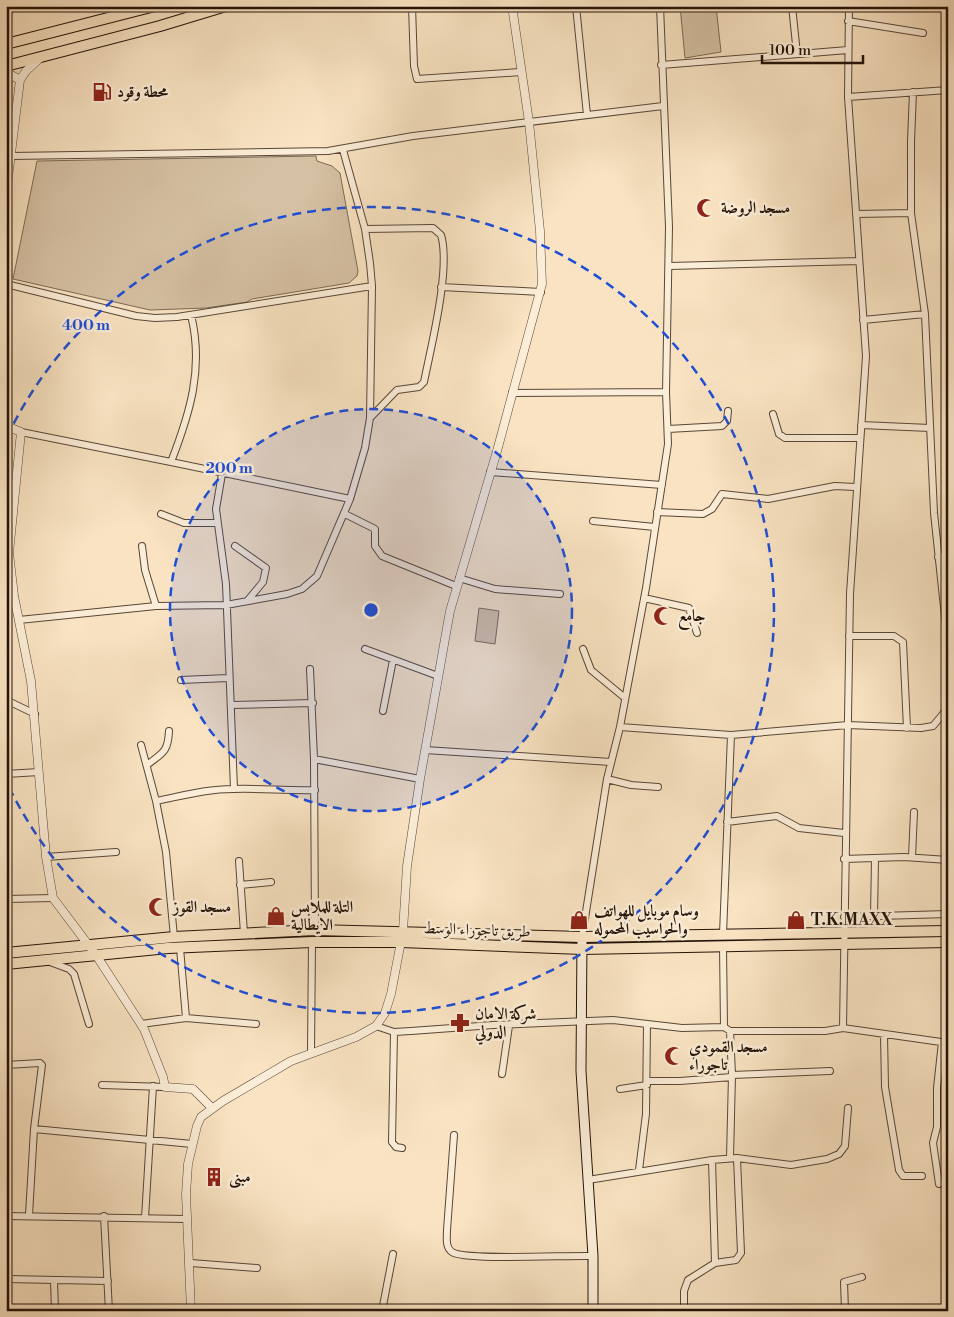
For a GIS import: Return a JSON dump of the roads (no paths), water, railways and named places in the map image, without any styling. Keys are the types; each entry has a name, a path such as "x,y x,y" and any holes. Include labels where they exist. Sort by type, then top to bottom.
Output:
{"main road":[{"path":"6,44 155,6"},
{"path":"6,66 160,26 226,6"},
{"path":"6,952 174,937 315,930 403,930 582,937 948,931"},
{"path":"582,937 580,1071 593,1256 593,1311"},
{"name":"طريق تاجوراء الوسط","path":"6,964 180,948 312,942 401,942 582,949 948,942"}],"street":[{"path":"412,6 414,66 417,79 522,72"},
{"path":"191,1311 191,1264 186,1218 188,1164 201,1116 291,1061 311,1052 356,1037 376,1026 385,1013 392,994 403,930 408,866 420,779 456,586 541,292 540,232 529,122 512,6"},
{"path":"576,6 587,115"},
{"path":"582,937 607,779 620,727 644,598 667,456 666,392 670,266 660,6"},
{"path":"792,6 797,54"},
{"path":"843,1028 844,833 849,636 855,487 866,356 848,97 848,6"},
{"path":"848,21 923,32"},
{"path":"661,65 848,50"},
{"path":"6,194 20,80 30,66 43,56"},
{"path":"6,72 20,80"},
{"path":"848,97 948,90"},
{"path":"913,92 911,213 925,314 938,557 948,645"},
{"path":"11,156 343,150 413,136 663,106"},
{"path":"19,620 156,606 226,605 287,594 310,584 316,576 350,499 365,448 370,418 372,286 365,228 343,150"},
{"path":"856,214 911,213"},
{"path":"365,228 437,230 443,239 441,287 423,384 419,387 397,390 370,418"},
{"path":"670,266 859,261"},
{"path":"6,284 136,316 155,318 191,315 372,286"},
{"path":"441,287 541,292"},
{"path":"863,320 925,314"},
{"path":"171,462 185,427 198,354 191,315"},
{"path":"512,393 666,392"},
{"path":"668,429 722,426 727,421 728,411"},
{"path":"773,414 779,434 785,438 860,438"},
{"path":"6,426 21,432 350,499"},
{"path":"861,426 930,428"},
{"path":"21,432 7,544 19,620 32,681 46,857 53,898 96,955 141,1024 150,1041 165,1087"},
{"path":"490,472 662,485"},
{"path":"222,474 216,509 226,584 228,678 234,789"},
{"path":"657,512 703,514 712,509 722,494 768,500 835,486 855,487"},
{"path":"161,514 184,523 217,524"},
{"path":"344,514 375,528 375,546 382,556 456,586"},
{"path":"593,521 655,527"},
{"path":"142,546 145,570 156,606"},
{"path":"235,546 266,568 263,582 248,600"},
{"path":"938,557 948,556"},
{"path":"459,578 495,589 560,594"},
{"path":"644,598 689,608 697,633"},
{"path":"849,636 894,636 903,642 907,728"},
{"path":"583,649 591,670 625,698"},
{"path":"365,650 438,676"},
{"path":"383,711 393,660"},
{"path":"310,669 313,703 315,790 315,930"},
{"path":"181,680 228,678"},
{"path":"6,700 35,714"},
{"path":"230,705 313,703"},
{"path":"620,727 731,734 848,725 907,728 933,726 948,708"},
{"path":"147,765 163,755 169,744 169,732"},
{"path":"722,934 731,734"},
{"path":"141,745 156,801 166,852 174,937"},
{"path":"425,750 611,762"},
{"path":"314,760 420,779"},
{"path":"6,774 39,772"},
{"path":"607,779 631,785 658,787"},
{"path":"156,801 192,792 234,789 315,790"},
{"path":"912,858 914,812"},
{"path":"727,822 777,816 799,828 844,833"},
{"path":"46,857 116,852"},
{"path":"874,916 875,858"},
{"path":"844,859 912,858 948,860"},
{"path":"239,861 244,933"},
{"path":"240,885 271,882"},
{"path":"6,898 53,898"},
{"path":"844,917 948,914"},
{"path":"311,1052 312,942"},
{"path":"722,946 724,1027"},
{"path":"180,948 186,1018"},
{"path":"44,960 68,969 74,974 89,1024"},
{"path":"141,1024 186,1018 256,1024"},
{"path":"376,1026 394,1032 580,1020 613,1020 682,1028 724,1027 730,1031 825,1031 843,1028 945,1042 937,1088 937,1127 933,1143 939,1184"},
{"path":"640,1170 646,1114 647,1024"},
{"path":"502,1074 509,1026"},
{"path":"684,1311 684,1291 688,1280 715,1263 736,1260 741,1253 734,1158 730,1031"},
{"path":"394,1032 392,1142 396,1147 402,1148"},
{"path":"884,1035 885,1087 899,1170 903,1176 922,1176"},
{"path":"6,1065 41,1064 34,1129 29,1215"},
{"path":"620,1088 647,1083 732,1076 830,1071"},
{"path":"102,1085 193,1089 212,1108"},
{"path":"145,1218 148,1138 153,1086"},
{"path":"588,1180 640,1170 734,1158 791,1165 820,1162 834,1157 845,1146 848,1108"},
{"path":"34,1129 148,1138 192,1144"},
{"path":"454,1135 447,1230 447,1241 451,1251 457,1254 483,1257 593,1256"},
{"path":"712,1160 715,1263"},
{"path":"6,1216 186,1218"},
{"path":"104,1216 110,1311"},
{"path":"382,1311 393,1254"},
{"path":"191,1264 258,1268"},
{"path":"845,1311 844,1282 862,1278"},
{"path":"6,1279 108,1281"},
{"path":"54,1280 55,1311"}],"place":[{"name":"محطة وقود","path":"102,92"},
{"name":"مسجد الروضة","path":"706,208"},
{"name":"جامع","path":"663,616"},
{"name":"مسجد القوز","path":"158,907"},
{"name":"التلة للملابس الايطالية","path":"276,916"},
{"name":"وسام موبايل للهواتف والحواسيب المحموله","path":"579,920"},
{"name":"T.K.MAXX","path":"796,920"},
{"name":"شركة الامان الدولي","path":"460,1023"},
{"name":"مسجد القمودي تاجوراء","path":"674,1056"},
{"name":"مبنى","path":"214,1177"}]}
